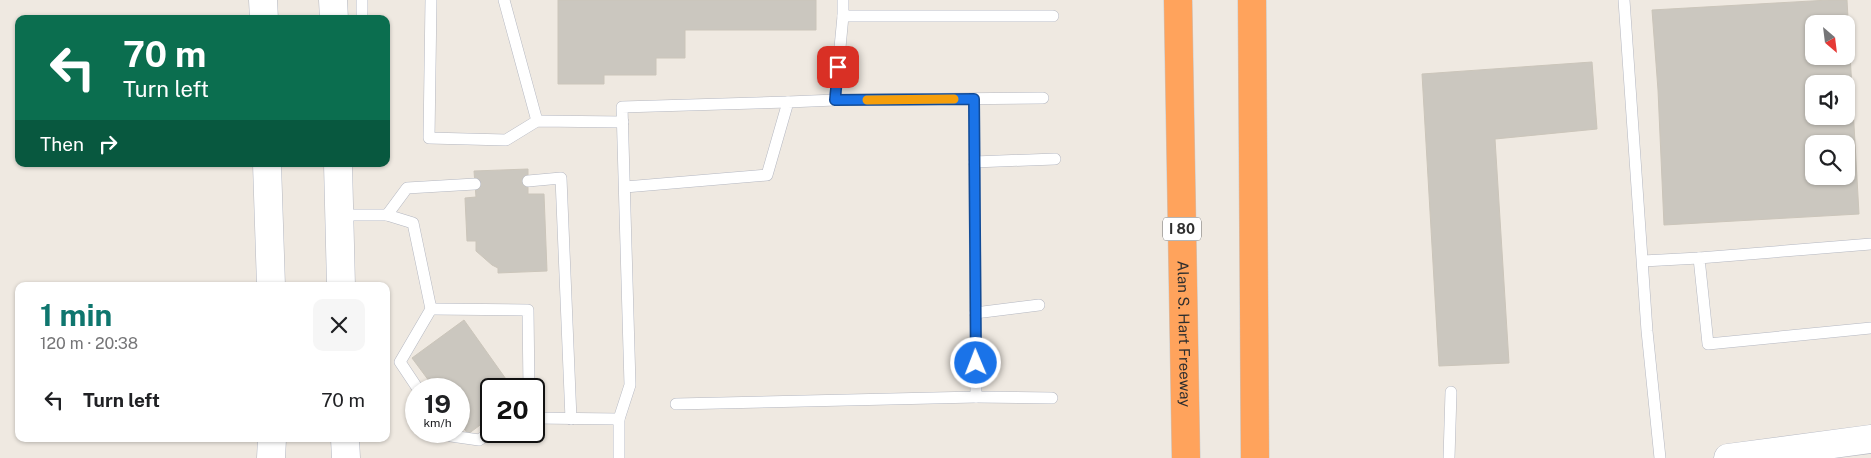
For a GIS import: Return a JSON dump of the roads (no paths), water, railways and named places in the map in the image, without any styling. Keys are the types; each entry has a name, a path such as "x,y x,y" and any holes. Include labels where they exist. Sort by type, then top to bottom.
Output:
{"highway":[{"name":"Alan S. Hart Freeway","path":"1178,0 1186,458"},
{"path":"1252,0 1255,458"}],"main road":[{"path":"263,0 264,15"},
{"path":"333,0 334,15"},
{"path":"267,167 271,282"},
{"path":"338,167 341,282"},
{"path":"1728,458 1871,439"},
{"path":"271,458 272,442"},
{"path":"346,442 346,458"}],"lane":[{"path":"362,0 362,15"},
{"path":"431,0 429,138 506,140 536,121 623,122"},
{"path":"504,0 536,121"},
{"path":"835,100 843,0"},
{"path":"1624,0 1643,261 1660,458"},
{"path":"843,16 1053,16"},
{"path":"619,458 619,419 630,385 622,107 835,100 1043,98"},
{"path":"974,99 976,397"},
{"path":"625,187 767,175 788,102"},
{"path":"974,162 1055,159"},
{"path":"528,181 561,178 571,419"},
{"path":"387,215 407,188 475,184"},
{"path":"340,216 387,215 414,223 431,309 400,362 411,378"},
{"path":"1643,261 1871,244"},
{"path":"1699,258 1708,344 1871,328"},
{"path":"975,314 1039,304"},
{"path":"431,309 528,310 529,378"},
{"path":"1449,458 1451,392"},
{"path":"676,404 976,397 1052,398"},
{"path":"545,418 619,419"}]}
